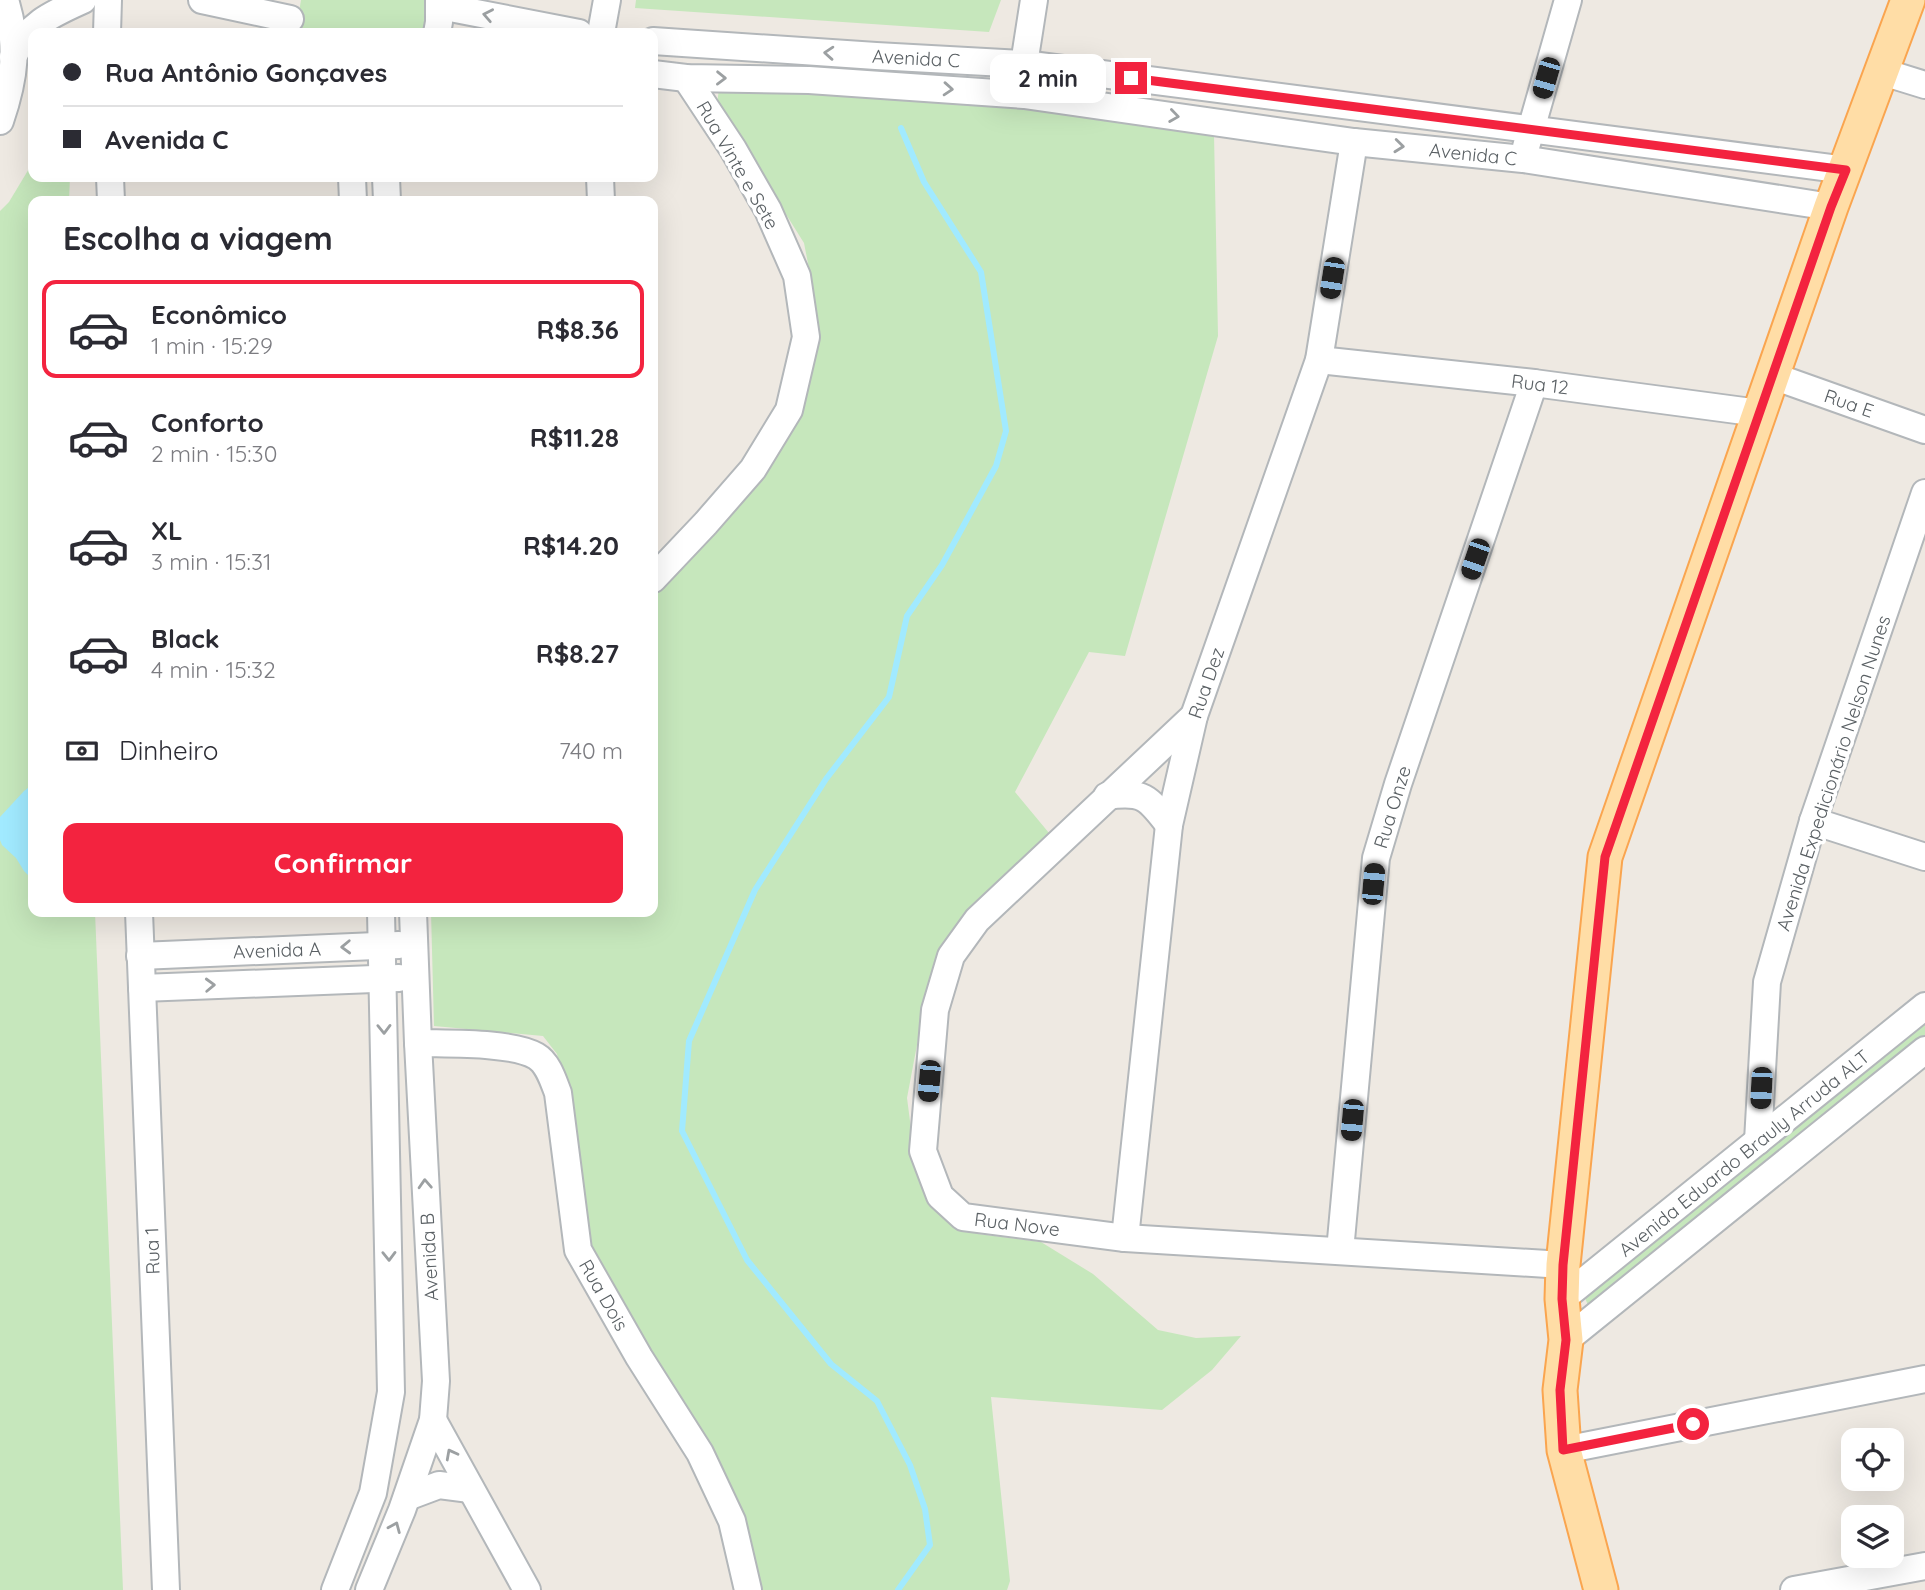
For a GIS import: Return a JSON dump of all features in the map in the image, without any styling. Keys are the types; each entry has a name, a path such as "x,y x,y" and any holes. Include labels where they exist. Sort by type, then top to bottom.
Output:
{"main road":[{"path":"1601,1590 1563,1450 1560,1390 1566,1340 1562,1299 1563,1265 1605,857 1831,207 1908,0"}],"street":[{"path":"0,121 13,72 10,17 5,0"},
{"path":"33,28 83,0"},
{"path":"107,28 108,0"},
{"path":"202,0 291,17"},
{"path":"601,28 607,0"},
{"path":"1024,94 1024,64 1034,0"},
{"path":"1523,159 1568,0"},
{"path":"438,28 439,3 556,28"},
{"path":"13,57 28,32"},
{"name":"Avenida C","path":"658,41 1024,64 1846,170"},
{"path":"1883,72 1925,85"},
{"name":"Avenida C","path":"658,75 686,78 809,80 1024,94 1354,142 1523,159 1831,207"},
{"name":"Rua Vinte e Sete","path":"662,555 752,469 789,410 806,337 797,276 768,210 733,149 686,78"},
{"name":"Rua Dez","path":"1125,1238 1169,825 1194,716 1320,360 1354,142"},
{"name":"Rua 12","path":"1320,360 1534,383 1759,414"},
{"name":"Rua E","path":"1773,376 1925,430"},
{"name":"Rua Onze","path":"1340,1251 1376,858 1398,784 1534,383"},
{"name":"Avenida Expedicionário Nelson Nunes","path":"1758,1141 1767,982 1813,821 1925,493"},
{"name":"Rua Nove","path":"1194,716 977,920 951,956 935,1010 923,1151 940,1196 963,1217 1125,1238 1563,1265"},
{"path":"1107,796 1129,793 1145,798 1169,825"},
{"path":"1813,821 1925,857"},
{"name":"Rua 1","path":"139,917 166,1590"},
{"name":"Avenida B","path":"335,1590 373,1493 391,1392 381,917"},
{"name":"Avenida B","path":"369,1590 407,1497 433,1420 436,1381 413,917"},
{"name":"Avenida A","path":"140,956 414,945"},
{"name":"Avenida A","path":"142,988 416,978"},
{"name":"Avenida Eduardo Brauly Arruda ALT","path":"1562,1299 1925,1006"},
{"name":"Rua Dois","path":"418,1043 514,1047 538,1057 550,1073 558,1093 578,1250 639,1357 700,1453 732,1521 748,1590"},
{"name":"Avenida Eduardo Brauly Arruda ALT","path":"1566,1340 1925,1051"},
{"path":"1563,1450 1925,1379"},
{"path":"433,1420 527,1590"},
{"path":"407,1497 439,1485 470,1489"},
{"path":"1794,1590 1925,1566"}],"green space":[{"path":"301,0 428,0 427,28 301,28 299,12"},
{"path":"636,0 1001,0 989,32 635,8"},
{"path":"719,89 1022,106 1214,134 1218,336 1125,656 1089,652 1015,792 1049,833 949,936 930,976 907,1098 916,1167 950,1222 979,1234 1041,1242 1093,1274 1158,1330 1196,1338 1241,1336 1212,1370 1162,1410 991,1397 1010,1581 1007,1590 759,1590 590,1249 571,1112 557,1054 543,1036 434,1026 431,917 658,917 658,588 776,452 803,406 817,352 815,299 804,243 717,104"},
{"path":"28,170 28,182 70,182 69,196 28,196 28,917 95,917 123,1590 0,1590 0,211 9,202"},
{"path":"1925,1011 1925,1044 1589,1308 1582,1290"}],"water":[{"path":"28,788 28,875 0,840 0,817"}],"waterway":[{"path":"898,1590 930,1545 925,1509 910,1465 877,1401 831,1364 747,1260 682,1131 689,1041 755,890 826,779 889,697 907,616 942,565 996,466 1006,431 981,272 924,182 901,128"}],"route":[{"path":"1131,78 1846,170 1605,857 1563,1265 1562,1299 1566,1340 1560,1390 1563,1450 1693,1424"}]}
